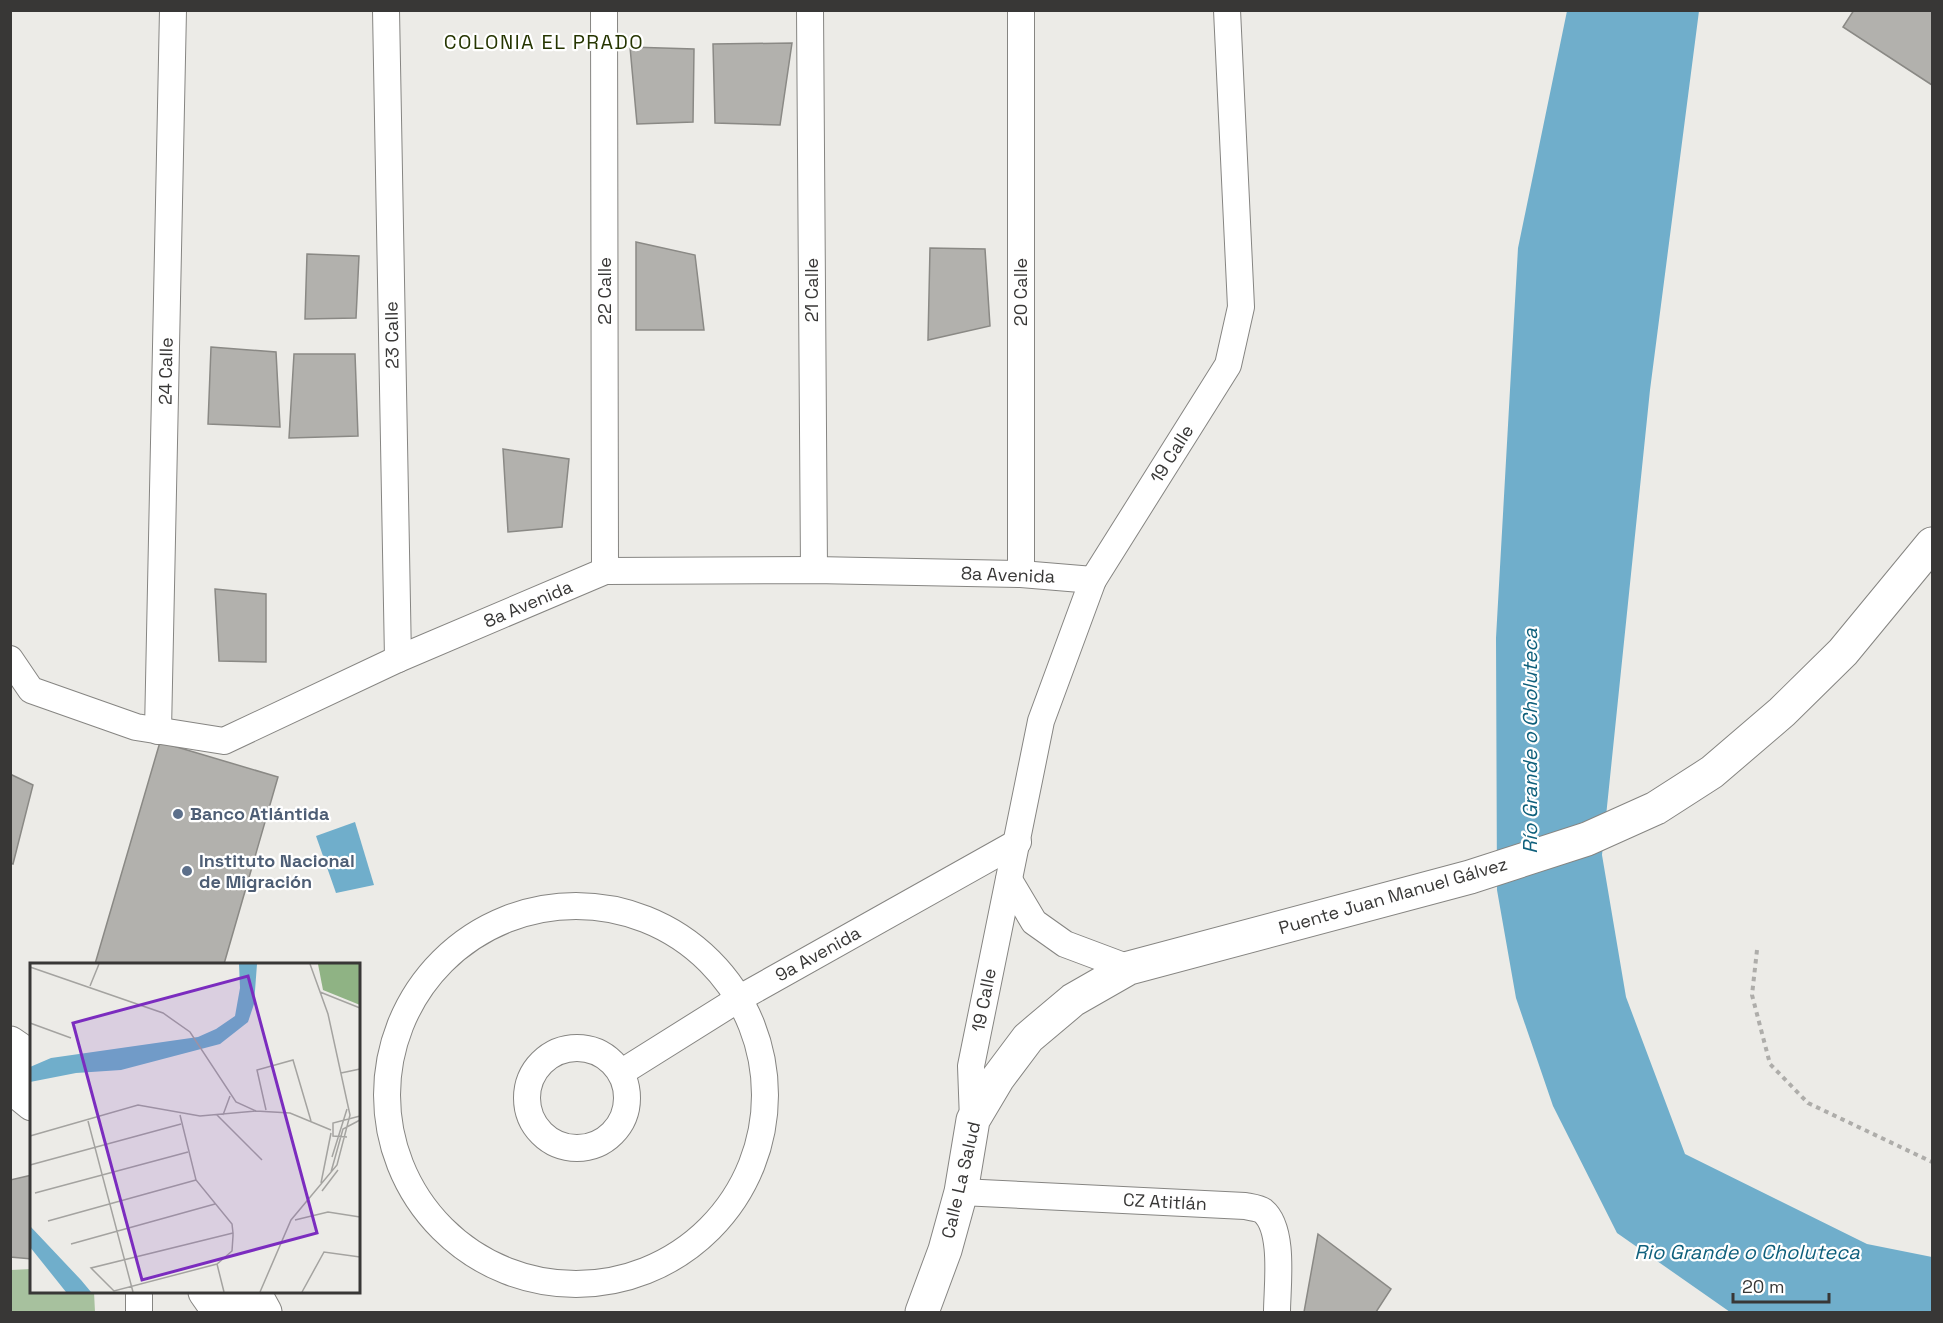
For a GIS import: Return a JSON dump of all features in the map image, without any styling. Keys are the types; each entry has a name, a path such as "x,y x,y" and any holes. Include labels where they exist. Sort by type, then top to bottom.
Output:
{"main road":[{"name":"Puente Juan Manuel Gálvez","path":"1129,968 1470,877 1587,838 1656,808 1712,772 1782,712 1843,652 1924,556"},
{"name":"Calle La Salud","path":"921,1312 945,1250 961,1192 972,1120 998,1078 1028,1038 1073,1000 1129,968"},
{"path":"10,1043 30,1057"},
{"path":"10,1067 30,1080"},
{"path":"10,1086 30,1102"},
{"path":"206,1293 219,1312"},
{"path":"233,1293 244,1312"},
{"path":"255,1293 265,1312"}],"street":[{"name":"24 Calle","path":"158,730 173,10"},
{"name":"23 Calle","path":"386,10 398,659"},
{"name":"22 Calle","path":"604,10 605,571"},
{"name":"21 Calle","path":"810,10 814,570"},
{"name":"20 Calle","path":"1021,10 1021,574"},
{"name":"19 Calle","path":"972,1120 971,1066 1041,722 1093,580 1228,365 1241,307 1227,10"},
{"name":"8a Avenida","path":"10,659 31,690 136,727 224,741 398,659 605,571 814,570 1021,574 1093,580"},
{"name":"9a Avenida","path":"622,1072 740,998 1018,842"},
{"path":"1009,880 1034,922 1042,928 1065,944 1129,968"},
{"path":"585,904 646,917 700,949 740,998 762,1056 764,1119 746,1180 709,1231 658,1267 598,1285 566,1284 535,1282 477,1258 429,1218 398,1163 386,1102 394,1039 422,983 466,938 523,911 585,904"},
{"name":"CZ Atitlán","path":"961,1192 1245,1206 1262,1210 1274,1226 1277,1245 1277,1312"},
{"path":"139,1293 139,1312"}],"path":[{"path":"1757,950 1752,995 1770,1064 1808,1103 1932,1162"}],"green space":[{"path":"30,1269 30,1293 94,1293 95,1312 11,1312 11,1270"}],"water":[{"path":"1567,11 1699,11 1650,390 1602,855 1626,997 1685,1154 1867,1244 1932,1257 1932,1312 1730,1312 1617,1233 1553,1106 1516,998 1497,890 1496,638 1518,248"},
{"path":"355,822 374,885 336,893 316,836"}],"building":[{"path":"1854,10 1932,10 1932,85 1843,27"},
{"path":"792,43 780,125 715,123 713,44"},
{"path":"630,47 694,49 693,122 637,124"},
{"path":"636,242 695,255 704,330 636,330"},
{"path":"930,248 985,249 990,326 928,340"},
{"path":"307,254 359,256 356,318 305,319"},
{"path":"211,347 276,352 280,427 208,424"},
{"path":"294,354 355,354 358,436 289,438"},
{"path":"503,449 569,459 562,527 508,532"},
{"path":"215,589 266,594 266,662 219,661"},
{"name":"Instituto Nacional de Migración","path":"160,742 278,777 224,963 95,963"},
{"path":"10,774 33,785 13,864 10,863"},
{"path":"30,1175 30,1259 10,1257 10,1180"},
{"path":"1318,1234 1391,1289 1376,1312 1304,1312"}],"place":[{"name":"Banco Atlántida","path":"178,814"},
{"name":"Instituto Nacional de Migración","path":"187,871"}],"district":[{"name":"COLONIA EL PRADO","path":"544,42"}],"water label":[{"name":"Río Grande o Choluteca","path":"1530,741"},
{"name":"Rio Grande o Choluteca","path":"1747,1252"}]}
